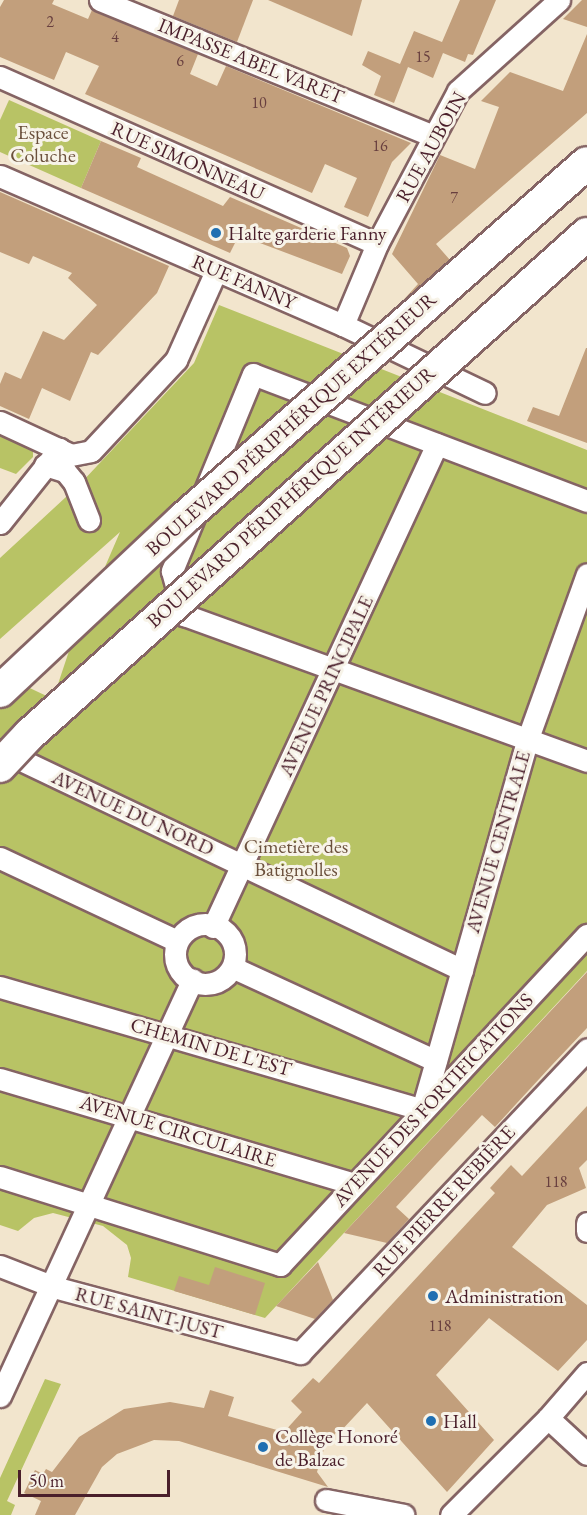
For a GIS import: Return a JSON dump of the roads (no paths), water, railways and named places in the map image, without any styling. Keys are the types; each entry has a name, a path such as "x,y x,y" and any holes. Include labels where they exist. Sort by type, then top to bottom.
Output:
{"highway":[{"name":"BOULEVARD PÉRIPHÉRIQUE EXTÉRIEUR","path":"0,691 183,519 587,163"},
{"name":"BOULEVARD PÉRIPHÉRIQUE INTÉRIEUR","path":"0,765 38,726 587,234"}],"street":[{"name":"IMPASSE ABEL VARET","path":"100,0 433,136"},
{"name":"RUE AUBOIN","path":"343,324 377,244 458,92 559,0"},
{"name":"RUE SIMONNEAU","path":"0,77 377,244"},
{"name":"RUE FANNY","path":"0,176 343,324 485,393"},
{"path":"0,422 71,455 91,451 176,360 216,271"},
{"path":"587,501 253,374 172,572 184,615 587,761"},
{"name":"AVENUE PRINCIPALE","path":"213,927 244,866 332,668 437,444"},
{"path":"0,523 59,449"},
{"path":"45,465 65,471 74,482 89,520"},
{"name":"AVENUE CENTRALE","path":"421,1112 528,738 587,574"},
{"name":"AVENUE DU NORD","path":"0,750 462,970"},
{"path":"0,858 175,940"},
{"path":"190,926 213,927 230,939 236,960 234,968 218,982 193,979 176,963 175,940 190,926"},
{"name":"AVENUE DES FORTIFICATIONS","path":"85,1211 280,1265 587,934"},
{"path":"234,968 436,1061"},
{"path":"0,1396 54,1287 85,1211 193,979"},
{"name":"CHEMIN DE L'EST","path":"0,987 168,1034 421,1112"},
{"name":"RUE PIERRE REBIÈRE","path":"300,1353 587,1048"},
{"name":"AVENUE CIRCULAIRE","path":"0,1079 130,1115 355,1184"},
{"path":"0,1177 85,1211"},
{"path":"587,1223 587,1232"},
{"name":"RUE SAINT-JUST","path":"0,1266 54,1287 300,1353"},
{"path":"451,1515 549,1418 587,1373"},
{"path":"549,1418 587,1454"},
{"path":"326,1500 404,1515"}],"place":[{"name":"Halte garderie Fanny","path":"216,233"},
{"name":"Administration","path":"433,1296"},
{"name":"Hall","path":"431,1421"},
{"name":"Collège Honoré de Balzac","path":"263,1447"}],"park label":[{"name":"Espace Coluche","path":"43,144"},
{"name":"Cimetière des Batignolles","path":"296,858"}]}
